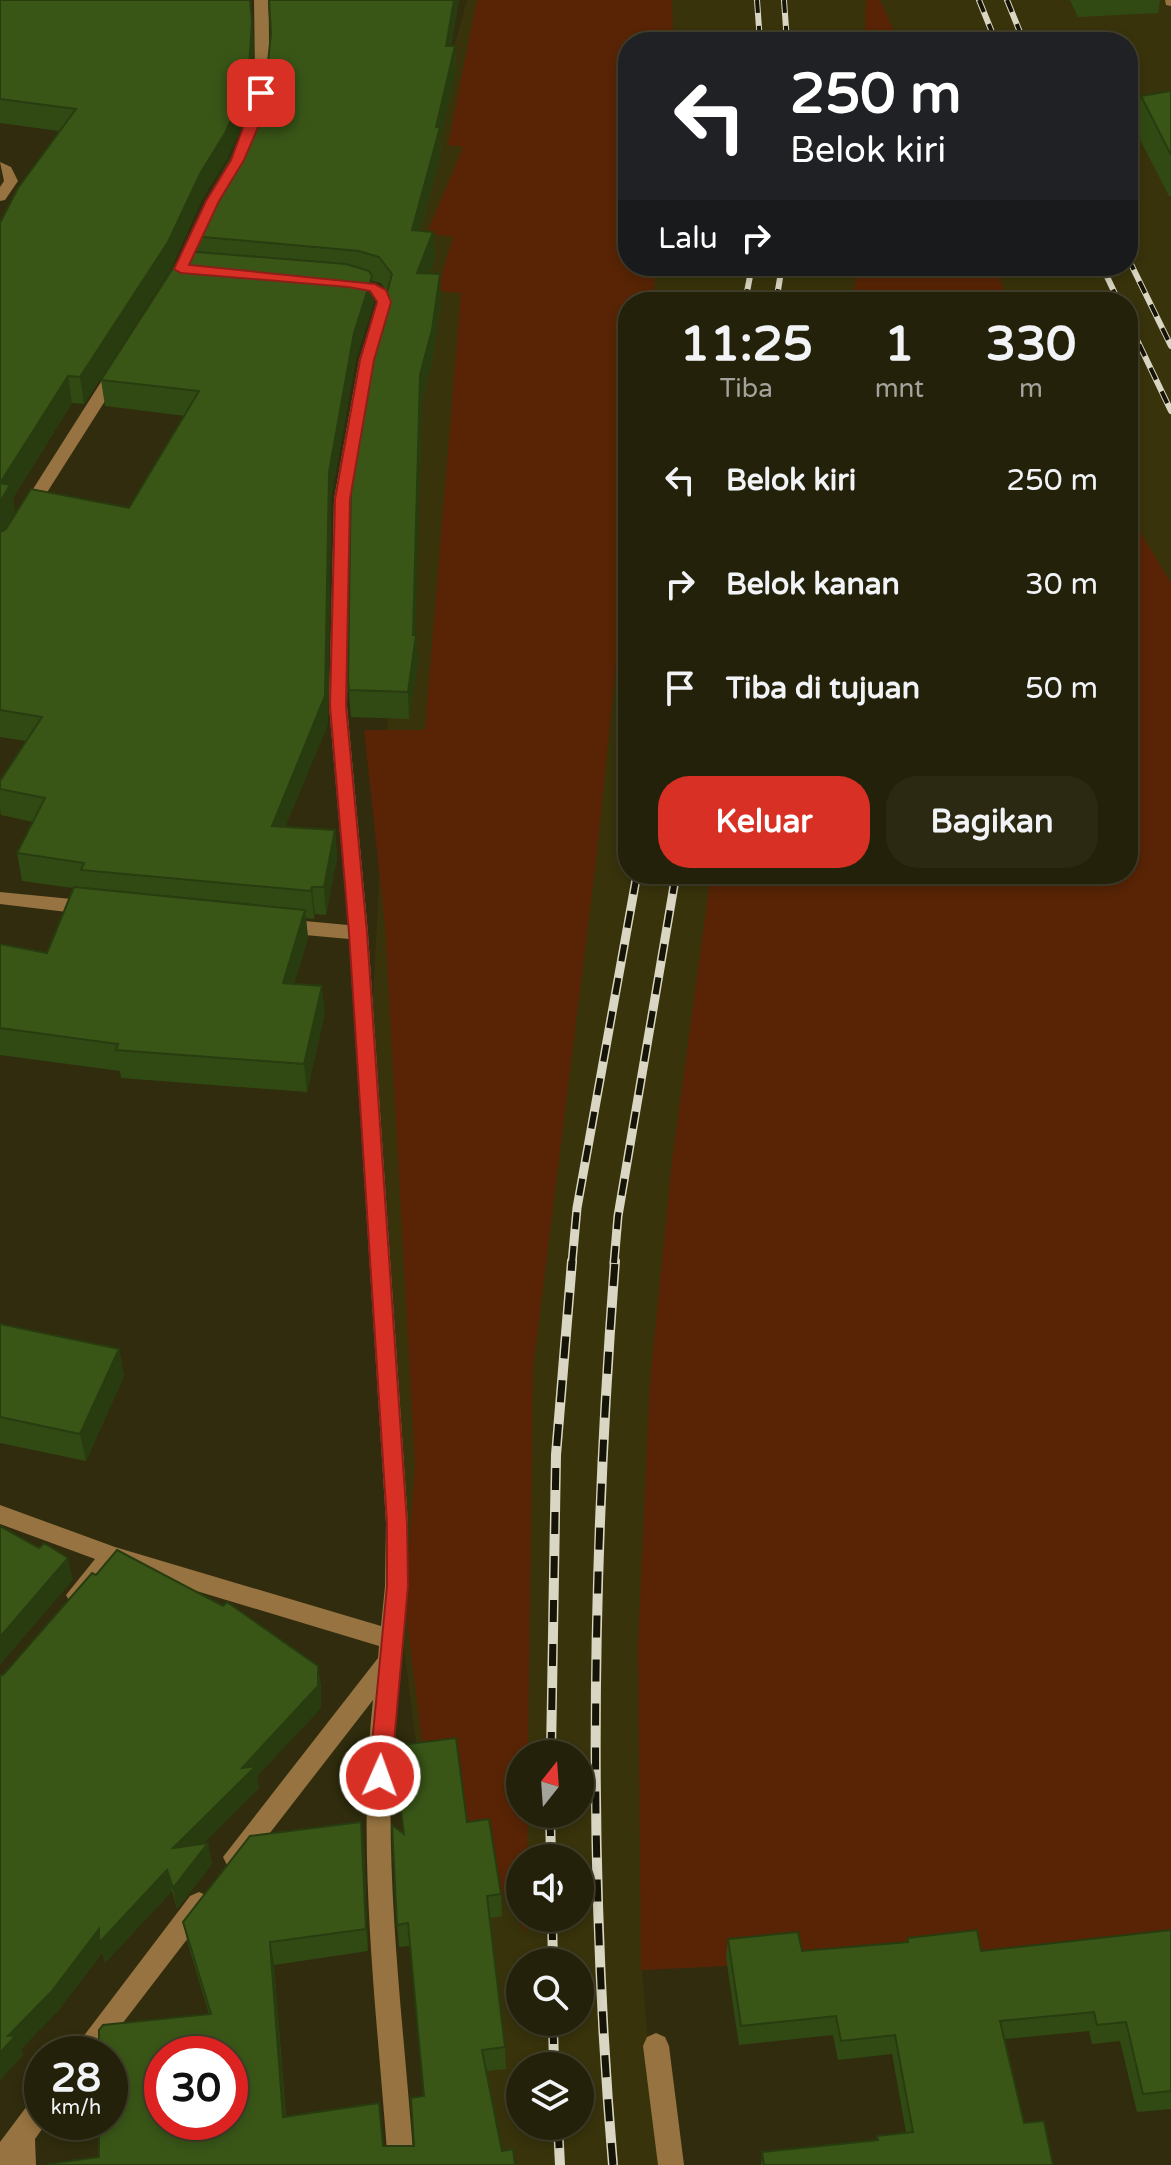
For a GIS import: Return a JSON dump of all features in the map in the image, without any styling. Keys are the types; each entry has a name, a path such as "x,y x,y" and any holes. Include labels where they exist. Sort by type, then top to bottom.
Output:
{"street":[{"path":"248,136 261,93 264,46 261,0"},
{"path":"0,197 11,181 3,168"},
{"path":"332,282 375,288 384,302 367,360 342,499 338,706 358,933 397,1523 397,1586 380,1747 379,1865 401,2165"},
{"path":"0,554 125,357"},
{"path":"0,898 108,909"},
{"path":"264,924 358,933"},
{"path":"0,1514 112,1556 390,1650"},
{"path":"66,1610 112,1556"},
{"path":"97,2036 390,1650"},
{"path":"656,2046 671,2165"},
{"path":"0,2164 24,2130"},
{"path":"21,2134 23,2165"}],"shaded area":[{"path":"467,0 1171,0 1171,1945 642,1970 658,2165 470,2165 398,1602 371,1032 411,284 446,75"},
{"path":"477,0 672,0 673,32 618,32 618,276 655,276 654,292 618,292 618,644 597,853 533,1368 528,1740 506,1740 506,1828 528,1828 527,1844 506,1844 506,1898 423,1750 405,1604 415,1464 385,925 364,730 425,730 461,293 437,291 453,237 427,233 463,147 448,145"},
{"path":"866,0 880,0 894,32 865,32"},
{"path":"856,276 998,276 1006,292 854,292"},
{"path":"1138,529 1171,583 1171,1945 641,1970 638,1646 650,1381 672,1161 710,884 1138,884"}],"building":[{"path":"0,0 250,0 252,21 249,67 241,99 200,174 168,242 80,377 68,376 0,483 0,223 18,188 76,109 0,99"},
{"path":"269,0 454,0 446,46 455,46 436,127 440,127 412,230 433,232 417,273 440,274 432,330 420,375 413,635 416,635 408,692 349,690 348,679 351,472 376,334 392,274 379,257 359,251 192,236 217,182 250,123 266,82 271,33"},
{"path":"1171,91 1171,155 1141,96"},
{"path":"184,251 346,264 369,271 372,276 354,333 329,472 325,696 272,826 335,830 324,887 312,887 311,891 81,870 84,863 17,853 45,798 0,789 0,781 42,717 0,710 0,532 6,529 31,489 129,508 199,391 101,380"},
{"path":"0,483 10,485 0,502"},
{"path":"74,887 305,910 283,983 322,986 304,1064 116,1050 118,1044 0,1028 0,944 47,953"},
{"path":"0,1324 119,1349 80,1434 0,1417"},
{"path":"0,1526 39,1548 44,1543 68,1558 0,1637"},
{"path":"117,1550 223,1606 227,1602 318,1666 318,1686 242,1768 256,1766 173,1848 208,1843 173,1888 167,1870 99,1943 99,1929 52,1991 8,2036 16,2035 0,2053 0,1676 92,1573 96,1575"},
{"path":"456,1738 467,1822 489,1819 501,1894 487,1896 505,2047 482,2050 502,2151 513,2149 515,2165 48,2165 99,2157 99,2140 128,2140 128,2036 99,2036 103,2025 211,2014 183,1922 250,1836 361,1822 366,1929 270,1942 283,2117 379,2103 383,2146 414,2146 411,2098 424,2096 408,1923 397,1925 392,1825 404,1834 393,1746"},
{"path":"977,1930 981,1951 1171,1930 1171,2091 1143,2094 1126,2022 1097,2025 1094,2012 1000,2021 1024,2123 1044,2121 1053,2165 764,2165 762,2152 878,2140 877,2136 913,2132 895,2035 841,2041 836,2016 741,2026 728,1939 798,1932 802,1951 908,1942 908,1938"}],"railway":[{"path":"757,0 759,32"},
{"path":"784,0 786,32"},
{"path":"979,0 992,32"},
{"path":"1007,0 1020,32"},
{"path":"747,292 750,276"},
{"path":"778,292 780,276"},
{"path":"1107,276 1114,292"},
{"path":"1137,276 1171,346"},
{"path":"1138,342 1171,411"},
{"path":"572,1263 577,1208 635,884"},
{"path":"614,1263 618,1216 674,884"},
{"path":"551,1740 556,1455 572,1261"},
{"path":"613,2165 599,1940 596,1713 601,1487 615,1261"},
{"path":"550,1828 551,1844"},
{"path":"552,1932 553,1948"},
{"path":"553,2036 554,2052"},
{"path":"559,2140 560,2165"}],"route":[{"path":"261,93 253,125 237,160 212,201 181,269 348,283 375,288 384,302 367,360 342,499 338,706 358,933 397,1523 397,1586 380,1747 380,1776"}]}
